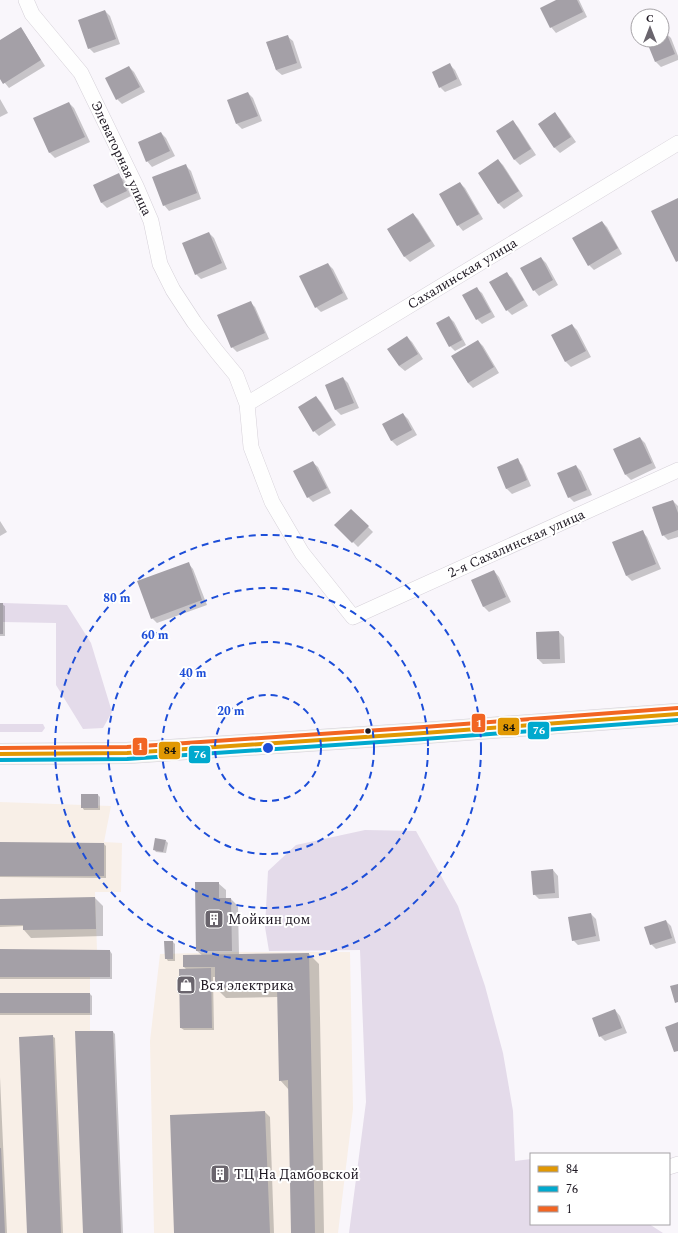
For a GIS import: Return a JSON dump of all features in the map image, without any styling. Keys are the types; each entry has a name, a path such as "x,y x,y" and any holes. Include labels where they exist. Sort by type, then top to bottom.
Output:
{"main road":[{"path":"0,754 128,753 678,714"}],"street":[{"name":"Элеваторная улица","path":"26,0 32,14 81,72 152,221 160,264 173,290 194,322 236,375 247,404 251,447 272,502 302,553 353,616"},
{"name":"Сахалинская улица","path":"247,404 678,143"},
{"name":"2-я Сахалинская улица","path":"353,616 678,470"}],"shaded area":[{"path":"3,603 67,605 91,643 112,712 103,728 83,729 56,685 56,623 3,622"},
{"path":"0,724 43,724 45,728 42,732 0,732"},
{"path":"0,802 111,806 104,842 122,843 121,892 95,892 97,950 110,950 110,977 90,977 90,1030 113,1031 121,1233 0,1233"},
{"path":"365,830 416,831 458,906 485,986 503,1053 513,1111 515,1161 530,1159 530,1225 651,1225 663,1233 349,1233 366,1102 360,950 269,951 265,927 268,871 296,845"},
{"path":"232,952 350,952 353,1109 338,1233 154,1233 150,1041 160,954"}],"building":[{"path":"556,0 577,0 583,12 550,28 540,8"},
{"path":"105,10 116,39 88,49 78,20"},
{"path":"21,27 41,60 3,84 0,79 0,40"},
{"path":"288,35 297,63 276,70 266,42"},
{"path":"670,42 675,54 655,62 649,48 670,48"},
{"path":"450,63 457,79 439,88 432,72"},
{"path":"129,66 140,87 116,100 105,78"},
{"path":"248,92 258,116 236,124 227,100"},
{"path":"69,102 85,137 49,153 33,118"},
{"path":"555,112 571,137 554,148 538,124"},
{"path":"513,120 531,149 514,160 496,131"},
{"path":"161,132 170,151 146,162 138,142"},
{"path":"498,159 519,191 498,204 478,173"},
{"path":"186,164 197,193 163,206 152,177"},
{"path":"119,173 127,191 101,203 93,185"},
{"path":"460,182 479,214 457,226 439,194"},
{"path":"678,198 678,261 676,262 651,211"},
{"path":"413,213 431,241 404,257 387,229"},
{"path":"602,221 618,248 588,266 572,238"},
{"path":"209,232 222,263 195,275 182,243"},
{"path":"541,257 553,280 533,291 520,268"},
{"path":"328,263 343,293 315,308 299,276"},
{"path":"507,272 524,300 506,311 489,282"},
{"path":"477,287 491,312 476,320 462,295"},
{"path":"251,301 265,333 231,348 217,315"},
{"path":"449,316 462,340 449,347 436,323"},
{"path":"572,324 586,351 565,362 551,335"},
{"path":"407,336 418,354 399,366 387,349"},
{"path":"478,340 494,367 468,383 451,356"},
{"path":"343,377 354,403 335,410 325,385"},
{"path":"316,396 332,420 313,432 298,407"},
{"path":"403,413 412,430 391,441 382,424"},
{"path":"640,437 652,463 625,475 613,449"},
{"path":"518,458 527,480 506,489 497,467"},
{"path":"313,461 327,488 307,498 293,471"},
{"path":"576,465 587,490 568,498 557,473"},
{"path":"673,500 678,513 678,530 662,536 652,507"},
{"path":"351,509 369,526 352,543 334,525"},
{"path":"643,530 656,564 626,576 612,542"},
{"path":"189,562 202,600 151,619 137,581"},
{"path":"494,570 506,597 483,607 471,580"},
{"path":"0,603 3,603 3,634 0,634"},
{"path":"559,631 560,659 537,659 536,632"},
{"path":"81,794 98,794 98,808 81,808"},
{"path":"155,838 166,840 163,852 153,850"},
{"path":"0,842 104,843 104,876 0,876"},
{"path":"553,869 555,893 533,895 531,871"},
{"name":"Мойкин дом","path":"195,882 219,882 219,898 231,898 232,951 196,951"},
{"path":"95,897 96,929 23,930 23,925 0,925 0,899"},
{"path":"591,913 596,936 572,941 568,917"},
{"path":"666,920 672,938 650,945 644,927"},
{"path":"164,941 173,941 173,959 165,959"},
{"path":"0,949 110,950 110,977 0,977"},
{"path":"309,953 315,1233 291,1233 288,1080 279,1081 277,987 215,988 215,967 183,967 183,955"},
{"path":"211,968 212,1028 180,1028 179,969"},
{"path":"678,984 678,1002 675,1003 670,986"},
{"path":"0,993 90,993 90,1013 0,1013"},
{"path":"615,1009 622,1028 599,1037 592,1018"},
{"path":"678,1022 678,1051 674,1052 665,1027"},
{"path":"75,1031 113,1031 121,1233 83,1233"},
{"path":"53,1035 61,1233 27,1233 19,1037"},
{"name":"ТЦ На Дамбовской","path":"265,1111 270,1233 174,1233 170,1115"},
{"path":"1,1148 5,1233 0,1233"}],"transit line":[{"name":"1","path":"0,748 127,747 678,708"},
{"name":"84","path":"0,754 127,753 678,714"},
{"name":"76","path":"0,760 127,759 678,720"}],"place":[{"name":"Мойкин дом","path":"214,919"},
{"name":"Вся электрика","path":"186,985"},
{"name":"ТЦ На Дамбовской","path":"220,1174"}]}
